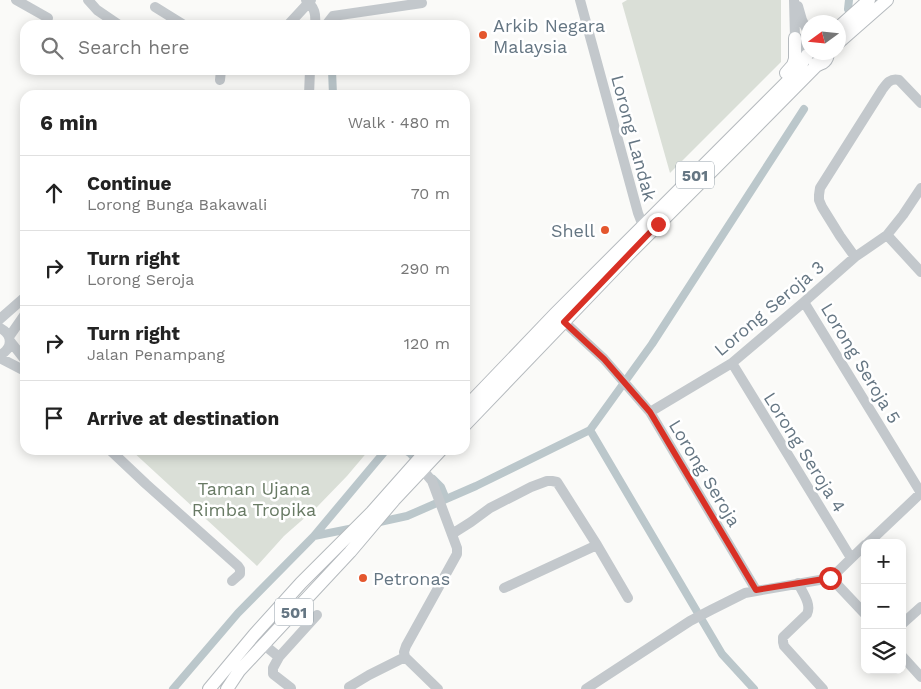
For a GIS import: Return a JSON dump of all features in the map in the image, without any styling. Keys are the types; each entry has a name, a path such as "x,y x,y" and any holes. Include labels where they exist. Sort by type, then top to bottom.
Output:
{"main road":[{"path":"846,36 887,0"},
{"path":"846,21 864,4"},
{"path":"746,124 762,99 793,65 796,38"},
{"name":"501","path":"470,419 559,318 644,226 796,73 803,60"},
{"name":"501","path":"810,60 816,64 822,60"},
{"name":"501","path":"470,403 487,384 630,253 823,60"},
{"path":"630,253 644,226 658,224"},
{"path":"470,395 487,384"},
{"name":"501","path":"227,689 239,671 263,644 364,537 394,500 424,455"},
{"name":"501","path":"209,689 301,583 417,468 434,455"}],"street":[{"path":"16,0 48,18"},
{"path":"88,0 97,10 112,20"},
{"name":"Lorong Landak","path":"580,0 638,213 644,226"},
{"path":"796,0 801,17"},
{"path":"796,0 796,38 801,43"},
{"path":"294,20 309,1 315,13 315,20"},
{"path":"330,20 333,16 422,3"},
{"path":"155,7 176,20"},
{"path":"309,90 310,75"},
{"path":"855,257 822,207 818,194 820,188 882,90 891,80 899,80 921,103"},
{"name":"Lorong Seroja 3","path":"650,412 732,363 855,257 887,235 921,188"},
{"path":"887,235 921,272"},
{"path":"0,320 20,302"},
{"name":"Lorong Seroja 5","path":"804,302 921,493"},
{"name":"Lorong Seroja","path":"559,318 604,359 650,412 756,590"},
{"path":"20,322 9,339 8,349 0,356 20,368"},
{"path":"0,328 6,331 9,339 20,353"},
{"name":"Lorong Seroja 4","path":"732,363 852,558"},
{"path":"115,455 238,566 240,574 232,581"},
{"path":"417,468 432,481 457,548 457,554 404,652 405,658 438,689"},
{"path":"452,534 490,508 531,487 552,480 557,482 628,598"},
{"path":"872,539 921,493"},
{"path":"504,588 597,545"},
{"path":"586,689 690,621 711,610 745,593 756,590 830,578 861,549"},
{"path":"830,578 861,610"},
{"path":"798,583 809,605 809,610 783,637 783,642 784,646 823,689"},
{"path":"906,620 921,607"},
{"path":"291,688 274,675 272,672 273,668 280,656 317,615"},
{"path":"263,644 280,656"},
{"path":"349,687 405,658"},
{"path":"906,660 921,677"}],"green space":[{"path":"627,0 781,0 781,62 670,173 622,3"},
{"name":"Taman Ujana Rimba Tropika","path":"136,455 365,455 317,507 284,536 257,566"}],"waterway":[{"path":"848,9 849,0"},
{"path":"332,75 333,90"},
{"path":"375,523 407,516 476,486 590,430 652,344 804,109"},
{"path":"590,430 722,654 754,689"},
{"path":"314,536 382,455"},
{"path":"412,455 419,463"},
{"path":"433,479 441,487 446,499"},
{"path":"173,689 238,613 314,536 354,528"}],"place":[{"name":"Arkib Negara Malaysia","path":"483,35"},
{"name":"Shell","path":"605,230"},
{"name":"Petronas","path":"363,578"}],"route":[{"path":"658,224 564,322 604,359 650,412 756,590 830,578"}]}
